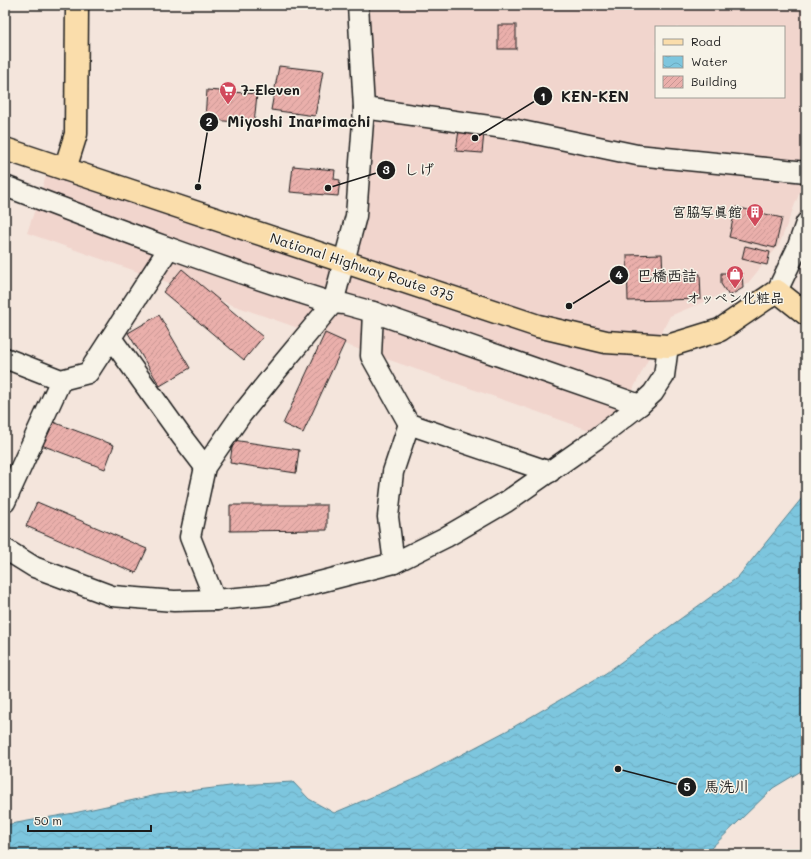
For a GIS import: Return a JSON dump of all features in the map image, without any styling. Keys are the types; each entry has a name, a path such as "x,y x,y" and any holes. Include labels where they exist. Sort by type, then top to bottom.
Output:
{"main road":[{"path":"65,169 76,134 77,5"},
{"name":"National Highway Route 375","path":"5,149 538,326 606,342 668,346 720,330 777,291"},
{"path":"777,291 802,311"}],"street":[{"path":"215,600 190,537 205,467 250,403 333,303 356,216 364,108 358,5"},
{"path":"364,108 517,130 638,155 806,172"},
{"path":"5,186 169,248 271,284 333,303 344,304 373,312 640,405"},
{"path":"777,291 797,249 806,223"},
{"path":"5,358 61,380 88,373 169,248"},
{"path":"373,312 371,356 409,424 550,472"},
{"path":"111,338 182,438 205,467"},
{"path":"5,549 34,567 112,596 174,601 215,600 269,595 394,562 446,537 506,502 596,439 640,405 653,393 664,376 668,346"},
{"path":"5,502 61,380"},
{"path":"394,562 388,517 393,472 409,424"}],"shaded area":[{"path":"350,5 806,5 806,176 779,245 748,283 670,316 609,437 27,233 51,161 346,261 358,161"}],"water":[{"path":"806,493 806,768 773,788 705,854 5,854 5,825 74,813 157,795 238,785 293,782 309,799 334,813 419,777 510,729 606,673 738,577"}],"building":[{"path":"498,25 516,25 516,49 498,49"},
{"path":"279,66 323,71 315,116 271,110"},
{"path":"207,90 257,94 254,124 205,119"},
{"path":"459,130 484,133 482,153 456,151"},
{"path":"293,166 335,170 334,179 340,180 338,196 290,192"},
{"name":"宮脇写眞館","path":"736,207 782,218 775,248 729,237"},
{"path":"745,246 770,252 767,265 742,259"},
{"path":"662,254 663,275 700,274 701,299 628,301 627,255"},
{"path":"182,269 263,337 244,360 163,292"},
{"path":"721,273 742,273 743,288 729,296 721,284"},
{"path":"159,315 190,368 160,386 128,333"},
{"path":"325,333 345,342 303,433 283,424"},
{"path":"45,419 114,445 105,469 36,443"},
{"path":"233,440 299,450 296,473 230,463"},
{"path":"37,502 147,549 136,573 26,526"},
{"path":"230,505 327,505 327,530 230,531"}],"place":[{"name":"7-Eleven","path":"228,105"},
{"name":"KEN-KEN","path":"475,138"},
{"name":"Miyoshi Inarimachi","path":"198,187"},
{"name":"しげ","path":"328,188"},
{"name":"宮脇写眞館","path":"755,227"},
{"name":"オッペン化粧品","path":"735,289"},
{"name":"巴橋西詰","path":"569,306"},
{"name":"馬洗川","path":"618,769"}]}
